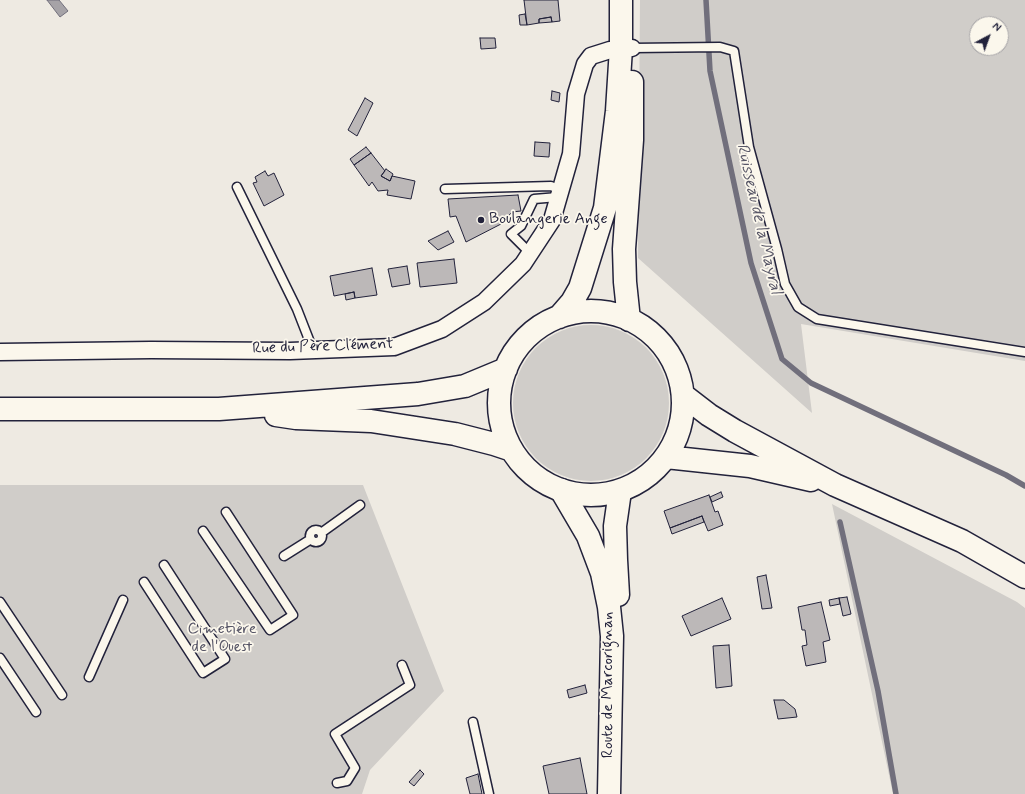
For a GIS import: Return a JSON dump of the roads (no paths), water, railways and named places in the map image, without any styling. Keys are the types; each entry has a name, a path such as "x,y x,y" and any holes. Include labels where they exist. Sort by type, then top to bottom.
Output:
{"main road":[{"path":"621,0 626,48 632,140 624,249 624,282 630,320"},
{"path":"559,317 572,302 580,288 605,208 626,48 636,0"},
{"path":"590,311 609,313 630,320 646,330 662,345 675,367 683,395 683,412 674,444 666,457 648,476 632,486 620,491 595,495 579,495 551,486 536,477 526,468 512,450 505,435 501,423 499,403 500,389 506,369 522,342 540,327 559,317 572,313 590,311"},
{"path":"0,409 219,409 418,394 465,386 506,369"},
{"path":"683,395 708,415 735,431 835,485 962,541 1025,576"},
{"path":"219,409 296,418 371,421 455,434 512,450"},
{"path":"666,457 750,466 835,485"},
{"name":"Route de Marcorignan","path":"561,490 588,536 602,573 609,607 612,636 609,794"},
{"name":"Route de Marcorignan","path":"619,794 622,633 616,560 615,526 620,491"}],"street":[{"name":"Rue du Père Clément","path":"0,352 313,350 394,347 442,329 484,302 523,264 552,220 571,154 576,94 585,64 591,56 626,48"}],"lane":[{"path":"626,48 720,46 734,51 749,147 785,284 798,307 817,318 1025,352"},
{"path":"445,189 551,186 560,194"},
{"path":"237,187 297,309 313,350"},
{"path":"530,253 511,234 521,226 534,199 560,194"},
{"path":"284,556 311,539 314,542 321,540 321,533 360,505"},
{"path":"203,531 270,630 293,615 226,512"},
{"path":"144,582 203,673 225,659 164,565"},
{"path":"90,677 124,600"},
{"path":"0,602 62,695"},
{"path":"0,658 36,712"},
{"path":"338,783 347,781 355,768 335,734 410,685 402,665"},
{"path":"473,722 489,794"}],"waterway":[{"name":"Ruisseau de la Mayral","path":"706,0 710,71 751,263 782,359 811,383 1006,475 1025,486"},
{"path":"840,522 878,691 896,794"}],"place":[{"name":"Boulangerie Ange","path":"481,220"}],"park label":[{"name":"Cimetière de l'Ouest","path":"222,639"}]}
